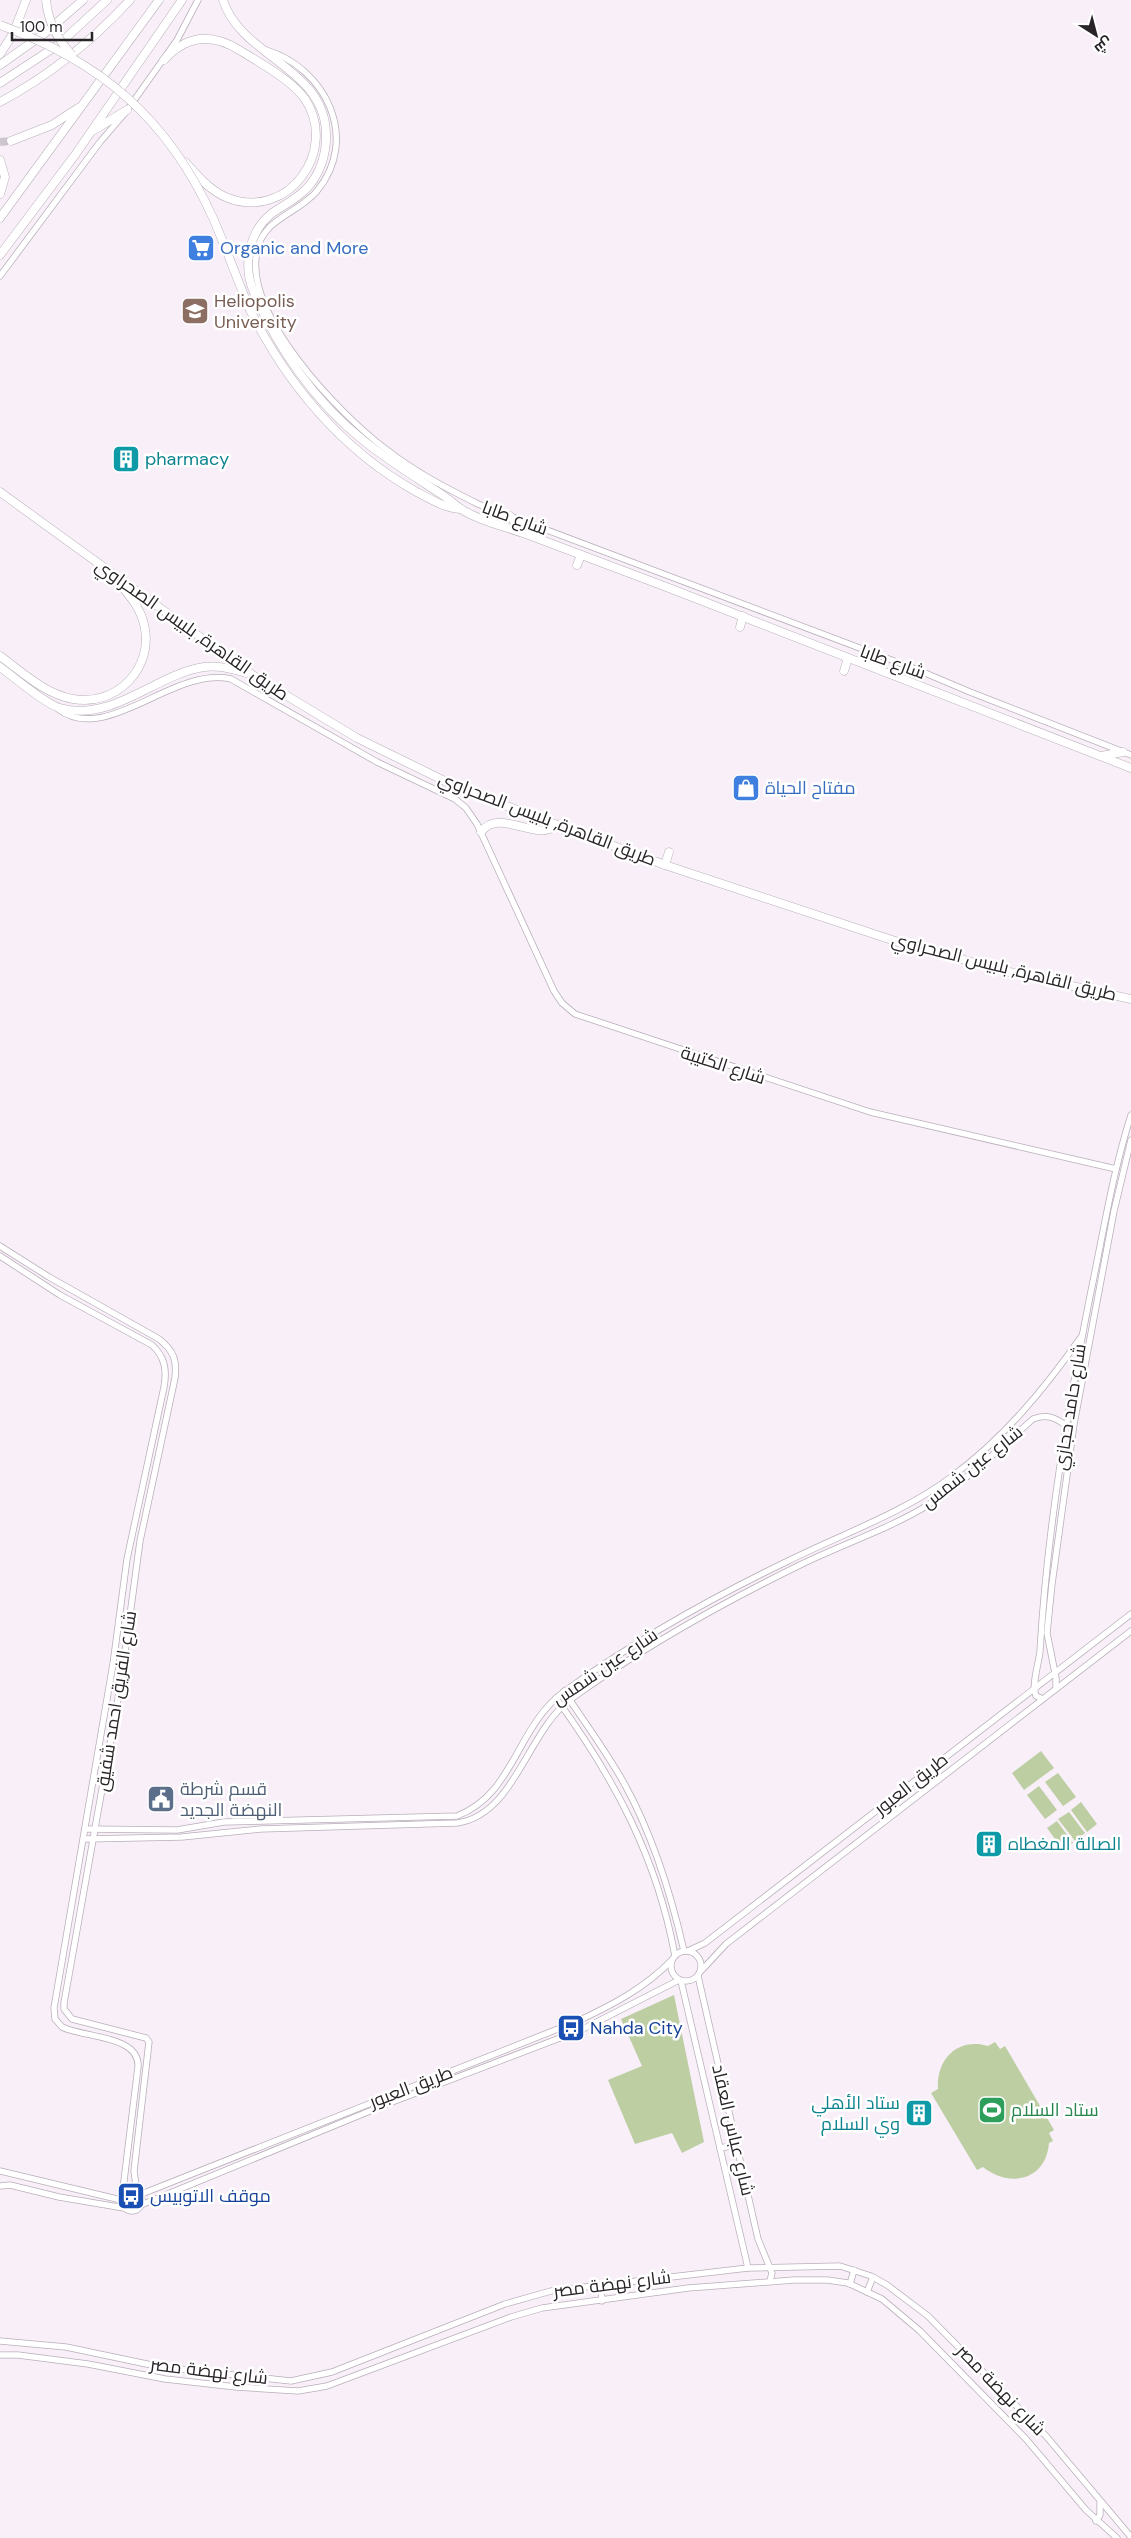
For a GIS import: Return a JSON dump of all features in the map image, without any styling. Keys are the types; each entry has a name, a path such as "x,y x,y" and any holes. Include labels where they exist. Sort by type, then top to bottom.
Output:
{"highway":[{"path":"0,54 13,34 26,0"},
{"path":"46,0 48,18 54,30 79,61"},
{"path":"0,65 44,33 83,0"},
{"path":"0,83 58,45 107,0"},
{"path":"0,102 62,62 97,33 130,0"},
{"path":"0,218 158,0"},
{"path":"0,255 92,131 182,0"},
{"path":"223,0 228,14 235,24 263,50 304,82 315,95 323,111 327,136 322,161 313,181 304,192 265,220 257,230 249,251 248,268 251,286 292,357 321,398 361,439 461,509"},
{"path":"0,25 35,39 79,61 132,102 167,139 182,159 214,191 238,201 269,200 296,184 312,159 316,144 316,126 313,112 297,89 238,49 217,40 205,38 188,42 164,60"},
{"path":"11,141 52,126 87,100"},
{"path":"92,131 127,110"},
{"path":"182,159 213,218 250,310 283,368 334,430 367,459 404,484 448,507 461,509 743,616 1131,768"},
{"path":"0,160 4,177 0,194"},
{"name":"طريق القاهرة, بلبيس الصحراوي","path":"0,492 254,676 358,738 460,789 665,865 938,954 1131,999"},
{"path":"510,516 524,533"},
{"path":"577,565 581,555"},
{"path":"0,656 49,690 72,699 91,700 103,698 126,685 135,674 143,658 146,640 144,624 132,599 102,567"},
{"path":"740,626 743,616"},
{"path":"844,671 848,658"},
{"path":"0,667 55,707 84,710 104,707 203,667 228,668 254,676"},
{"path":"1101,756 1127,753"},
{"path":"481,832 488,825 497,823 542,830 552,829 556,826"},
{"path":"665,865 669,852"}],"street":[{"path":"0,276 164,60 198,0"},
{"name":"شارع طابا","path":"292,357 346,416 386,450 445,488 478,504 918,670 1127,753"},
{"name":"شارع الكتيبة","path":"55,707 78,719 100,718 186,682 208,677 222,677 247,688 376,762 455,799 466,808 481,832 554,991 562,1004 575,1014 879,1115 1116,1168"},
{"name":"شارع حامد حجازي","path":"1035,1688 1045,1583 1065,1425 1116,1168 1131,1115"},
{"name":"شارع حامد حجازي","path":"1056,1689 1047,1623 1074,1424 1114,1211 1131,1140"},
{"name":"شارع الفريق احمد شفيق","path":"0,1246 49,1277 159,1339 172,1351 176,1360 175,1378 145,1520 121,1682 64,2009 72,2019 146,2038 149,2042 134,2171 138,2194"},
{"name":"شارع الفريق احمد شفيق","path":"0,1256 44,1286 147,1342 160,1353 166,1374 127,1559 113,1664 54,2014 62,2026 127,2045 138,2056 122,2199"},
{"path":"44,1286 49,1277"},
{"path":"60,1294 65,1286"},
{"name":"شارع عين شمس","path":"85,1829 177,1830 224,1822 457,1816 473,1810 487,1799 530,1728 564,1691 638,1642 702,1606 786,1562 890,1514 948,1479 987,1448 1023,1413 1081,1337"},
{"name":"شارع عين شمس","path":"84,1839 182,1837 261,1829 466,1822 482,1815 495,1803 516,1774 541,1731 562,1706 570,1700 697,1619 797,1566 929,1504 968,1476 1033,1419 1046,1416 1053,1417 1065,1425"},
{"path":"156,1426 164,1427"},
{"path":"136,1518 145,1520"},
{"name":"طريق العبور","path":"686,1951 705,1943 1131,1614"},
{"name":"طريق العبور","path":"700,1974 726,1944 1131,1631"},
{"path":"1035,1688 1036,1696 1043,1699"},
{"path":"564,1691 633,1800 665,1880 686,1951"},
{"path":"556,1698 614,1786 639,1835 662,1897 673,1958 671,1969 680,1980 690,1981 700,1974 702,1966 698,1956 686,1951"},
{"path":"673,1958 686,1951"},
{"name":"طريق العبور","path":"138,2194 576,2022 630,1995 657,1975 673,1958"},
{"name":"شارع عباس العقاد","path":"700,1974 758,2239 767,2266 772,2274 770,2281"},
{"name":"طريق العبور","path":"141,2205 387,2104 581,2030 680,1980"},
{"name":"شارع عباس العقاد","path":"680,1980 748,2268"},
{"path":"720,2148 736,2145"},
{"path":"0,2171 122,2199"},
{"path":"0,2186 10,2185 59,2197 132,2211 141,2205 138,2194 129,2191 122,2199"},
{"path":"122,2199 124,2208"},
{"name":"شارع نهضة مصر","path":"0,2341 66,2347 161,2367 301,2380 332,2372 520,2299 560,2290 767,2266 833,2266 854,2270 873,2278 916,2305 1046,2436 1131,2537"},
{"path":"850,2284 854,2270"},
{"path":"867,2292 873,2278"},
{"name":"شارع نهضة مصر","path":"0,2355 18,2355 88,2364 165,2379 304,2391 327,2386 542,2308 688,2288 770,2281 827,2280 850,2284 882,2299 944,2354 1026,2439 1096,2520 1117,2538"},
{"path":"616,2285 616,2298"},
{"path":"601,2286 602,2301"},
{"path":"1096,2520 1100,2515 1100,2502"}],"green space":[{"path":"1041,1751 1054,1768 1024,1790 1012,1773"},
{"path":"1058,1773 1076,1797 1063,1806 1045,1782"},
{"path":"1039,1786 1057,1810 1045,1819 1027,1795"},
{"path":"1081,1802 1097,1824 1087,1832 1071,1810"},
{"path":"1069,1812 1085,1833 1075,1841 1058,1819"},
{"path":"1057,1821 1073,1843 1063,1850 1047,1828"},
{"path":"674,1995 704,2142 682,2153 672,2133 635,2144 608,2080 642,2066 621,2019"},
{"path":"995,2042 1000,2049 1005,2046 1054,2130 1049,2133 1053,2141 1049,2143 1041,2166 1034,2173 1015,2179 993,2174 983,2167 977,2170 931,2093 938,2089 938,2078 941,2068 951,2053 967,2045 988,2046"}],"tunnel":[{"path":"0,142 11,141"}],"place":[{"name":"Organic and More","path":"201,248"},
{"name":"Heliopolis University","path":"195,311"},
{"name":"pharmacy","path":"126,459"},
{"name":"مفتاح الحياة","path":"746,788"},
{"name":"قسم شرطة النهضة الجديد","path":"161,1799"},
{"name":"الصالة المغطاه","path":"989,1844"},
{"name":"Nahda City","path":"571,2028"},
{"name":"ستاد السلام","path":"992,2110"},
{"name":"ستاد الأهلي وي السلام","path":"919,2113"},
{"name":"موقف الاتوبيس","path":"131,2196"}]}
